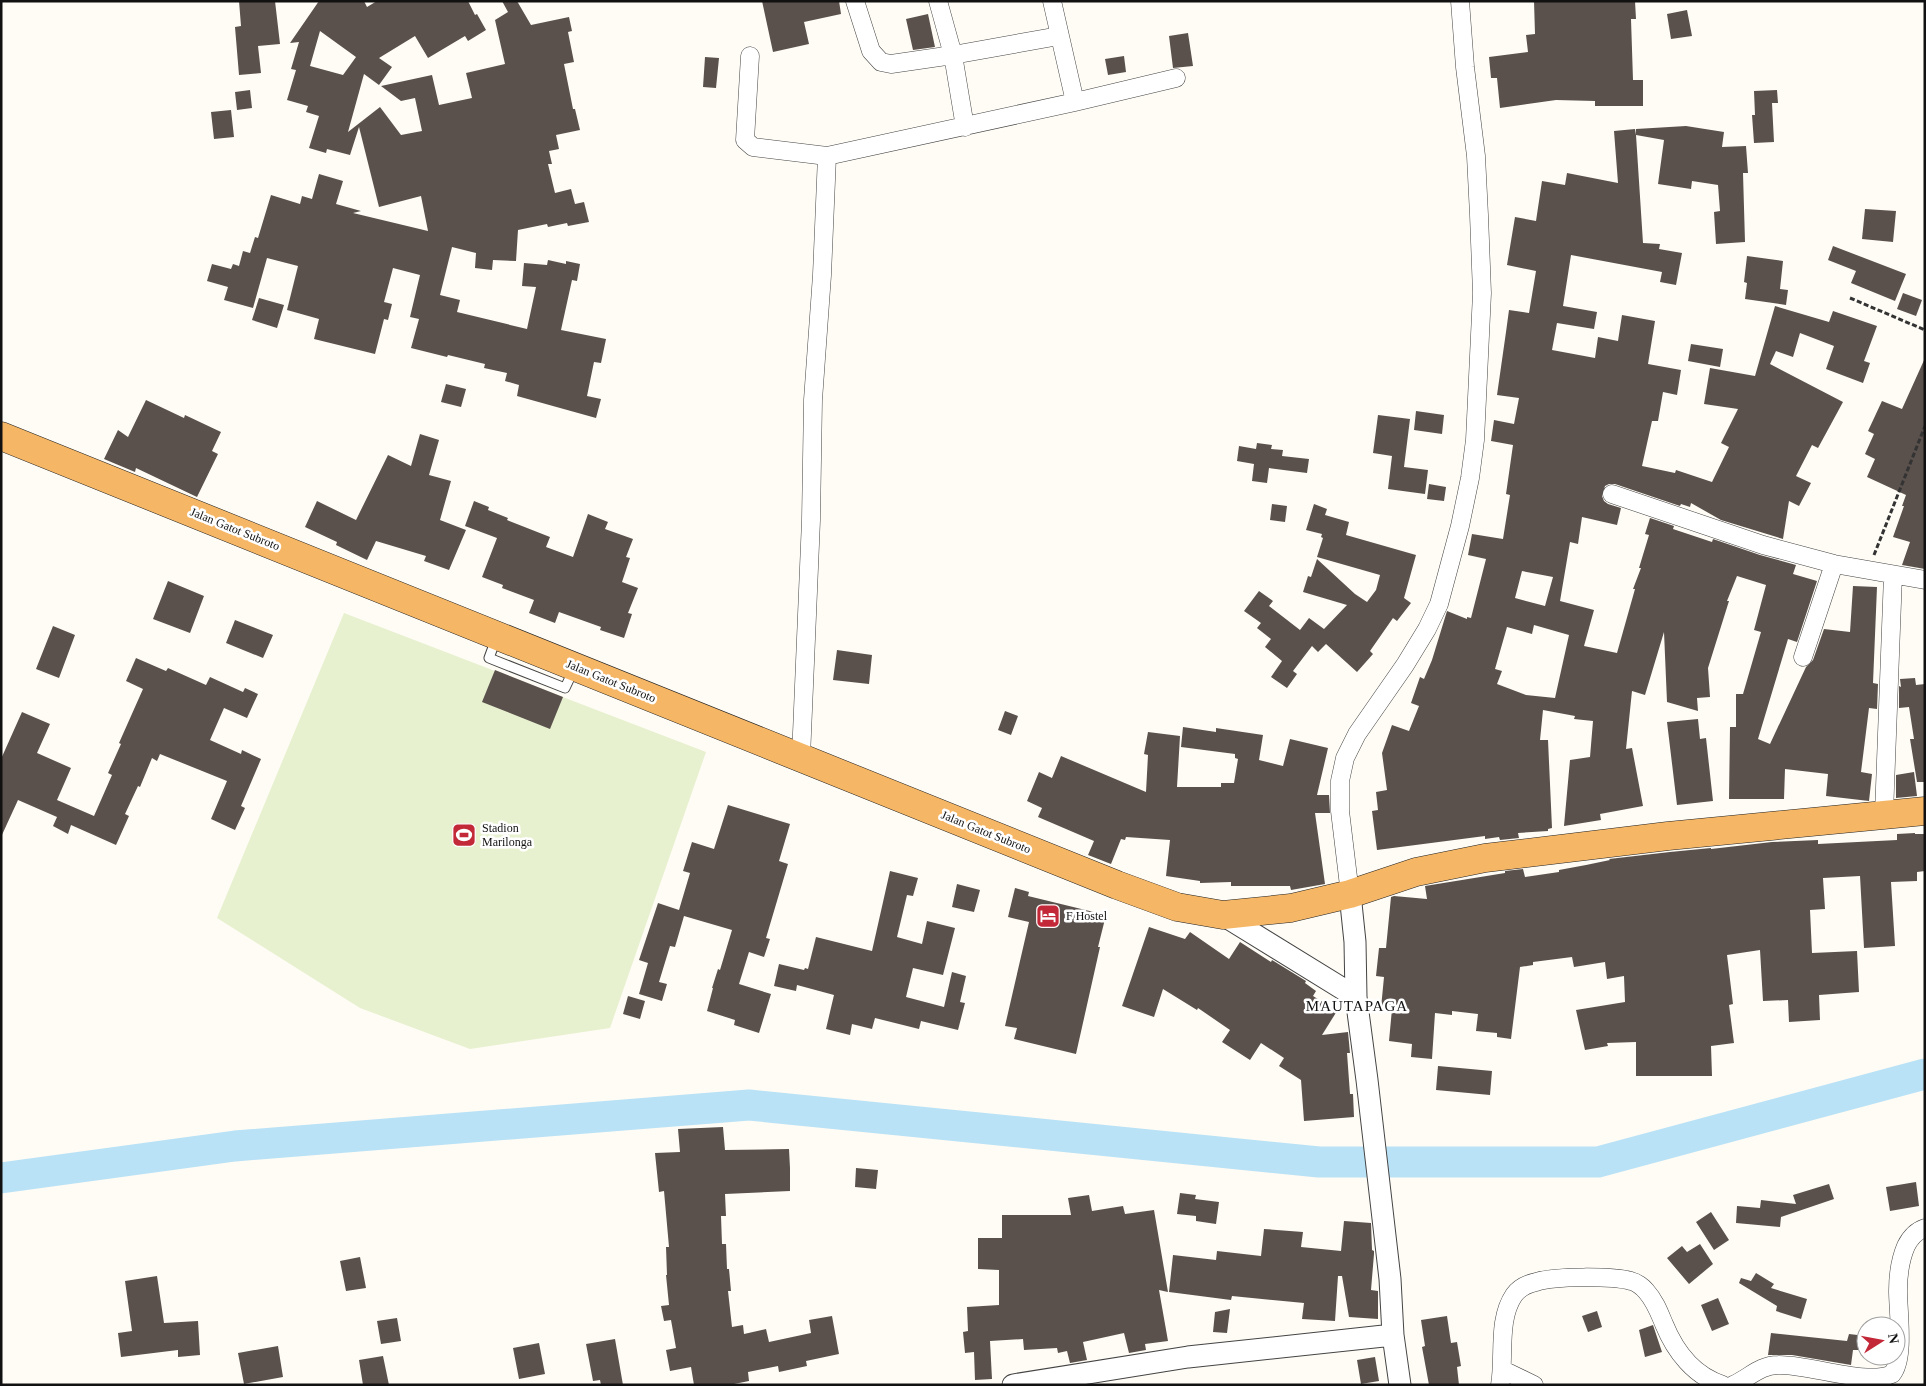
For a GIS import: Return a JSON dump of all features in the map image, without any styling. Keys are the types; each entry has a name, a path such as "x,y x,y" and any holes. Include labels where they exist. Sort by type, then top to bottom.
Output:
{"highway":[{"name":"Jalan Gatot Subroto","path":"1,436 1177,907 1223,915 1291,908 1350,894 1416,872 1485,858 1668,836 1925,811"}],"street":[{"path":"855,1 872,51 881,62 891,64 1059,36"},
{"path":"938,1 953,55 965,127"},
{"path":"1052,1 1075,102"},
{"path":"1400,1385 1393,1335 1390,1279 1356,997 1355,942 1340,811 1340,781 1345,758 1357,734 1406,665 1439,604 1470,478 1475,440 1482,293 1476,156 1465,67 1460,1"},
{"path":"750,56 745,140 753,147 828,156 965,127 1176,78"},
{"path":"801,757 811,520 813,400 828,156"},
{"path":"1612,494 1763,546 1834,564 1925,580"},
{"path":"1803,658 1834,564"},
{"path":"1884,814 1893,575"},
{"path":"1223,915 1356,997"},
{"path":"1733,1385 1744,1380 1754,1372 1778,1365 1789,1366 1854,1383 1882,1383 1894,1372 1898,1359 1900,1344 1899,1269 1909,1240 1925,1228"},
{"path":"1534,1385 1502,1377 1505,1317 1514,1295 1522,1287 1536,1281 1555,1278 1618,1279 1632,1281 1645,1289 1655,1303 1671,1340 1681,1355 1697,1371 1712,1381 1723,1385"},
{"path":"1013,1385 1188,1357 1393,1335"}],"path":[{"path":"1850,298 1925,330"},
{"path":"1868,570 1925,426"}],"green space":[{"name":"Stadion Marilonga","path":"344,613 706,752 610,1028 470,1049 360,1008 217,918"}],"building":[{"path":"239,1 275,1 280,44 258,46 261,73 239,75 235,27 241,26"},
{"path":"319,1 364,1 367,7 377,1 468,1 486,30 468,41 465,36 428,58 415,36 379,58 392,67 379,85 364,74 348,132 380,107 401,135 422,131 415,98 401,101 381,86 432,75 439,105 472,98 466,73 505,64 495,20 508,12 502,1 517,1 531,25 569,17 572,31 568,32 574,62 564,64 573,109 575,109 580,130 556,135 559,149 549,151 552,164 548,164 555,193 571,189 575,204 584,202 589,222 568,226 567,223 548,227 547,224 518,230 516,261 493,260 492,270 475,268 476,253 452,247 440,295 460,300 457,312 527,329 536,287 522,286 524,263 547,265 548,260 566,264 566,261 580,264 577,281 572,280 561,330 606,339 601,363 594,362 587,396 601,399 596,418 517,396 519,385 505,381 507,373 484,368 485,364 411,348 419,319 410,317 420,275 393,268 384,302 392,304 388,320 384,319 375,354 314,339 319,319 287,310 298,266 267,258 253,308 224,300 228,287 207,281 212,264 231,269 233,264 239,266 243,251 250,253 255,237 258,238 271,195 300,204 302,196 312,199 319,174 343,181 336,204 361,211 353,213 428,231 421,196 379,207 359,127 350,155 327,149 326,153 309,148 319,116 306,112 308,106 287,100 296,70 291,69 299,42 290,43","holes":["320,31 356,57 343,75 310,66"]},
{"path":"762,1 839,1 841,14 804,22 809,44 773,52"},
{"path":"1534,1 1635,1 1636,19 1631,19 1633,80 1643,80 1643,106 1595,106 1595,101 1556,100 1500,108 1497,78 1491,78 1489,57 1528,52 1526,35 1535,34"},
{"path":"1687,10 1692,36 1671,39 1667,14"},
{"path":"928,14 935,47 913,50 906,19"},
{"path":"1188,33 1193,66 1173,68 1169,36"},
{"path":"1124,56 1126,72 1108,75 1105,59"},
{"path":"705,57 719,58 716,88 703,87"},
{"path":"250,90 252,108 237,110 235,92"},
{"path":"1777,90 1778,103 1772,103 1774,142 1754,143 1752,115 1755,115 1754,91"},
{"path":"231,110 234,137 214,139 211,112"},
{"path":"1686,126 1724,132 1722,147 1746,146 1748,173 1743,173 1745,242 1716,244 1714,212 1720,211 1718,185 1692,181 1691,189 1658,184 1664,140 1636,135 1636,129"},
{"path":"1635,129 1643,243 1660,244 1659,249 1682,253 1676,285 1660,282 1662,272 1571,255 1563,306 1597,312 1594,329 1557,323 1552,350 1595,358 1598,337 1618,341 1622,315 1655,321 1648,364 1681,370 1677,395 1663,392 1658,421 1652,421 1642,466 1675,473 1676,470 1712,482 1729,447 1721,443 1738,409 1704,404 1710,368 1755,376 1775,306 1829,322 1833,311 1877,326 1864,361 1870,363 1863,383 1826,369 1834,346 1800,333 1793,357 1776,351 1770,364 1843,402 1818,448 1812,445 1796,476 1811,483 1799,506 1789,501 1783,539 1721,520 1691,503 1690,507 1681,504 1680,506 1615,484 1609,484 1605,486 1602,496 1608,504 1621,508 1617,525 1582,517 1578,544 1570,542 1560,601 1594,610 1584,646 1617,653 1635,589 1633,589 1641,568 1639,568 1649,535 1645,534 1650,518 1674,526 1673,529 1712,542 1713,539 1796,565 1793,574 1817,581 1797,642 1788,639 1758,739 1770,744 1806,667 1813,660 1824,629 1850,632 1853,586 1877,587 1873,683 1878,684 1877,709 1869,708 1861,772 1872,774 1869,801 1826,796 1828,774 1785,769 1784,799 1729,799 1730,727 1736,727 1736,694 1743,694 1761,632 1754,630 1766,585 1737,576 1727,601 1729,601 1708,668 1710,697 1697,698 1698,711 1667,702 1664,632 1645,695 1632,691 1626,749 1632,748 1643,806 1600,814 1601,820 1564,826 1570,760 1590,757 1593,721 1574,719 1575,716 1543,710 1540,740 1548,740 1552,828 1548,829 1548,831 1518,833 1519,838 1500,840 1499,837 1485,839 1485,836 1377,850 1372,811 1378,810 1376,792 1387,790 1382,753 1392,725 1409,731 1419,706 1411,703 1420,677 1424,679 1432,660 1447,611 1467,619 1467,617 1471,618 1486,559 1468,555 1472,534 1503,539 1510,495 1506,494 1513,445 1491,441 1494,420 1514,424 1519,398 1497,395 1509,310 1529,313 1536,271 1507,265 1515,217 1536,221 1542,181 1565,185 1567,173 1618,183 1614,131","holes":["1522,571 1553,577 1545,606 1515,598","1534,625 1569,635 1555,698 1526,695 1497,684 1502,671 1495,669 1507,627 1532,634"]},
{"path":"1865,209 1896,211 1893,242 1862,239"},
{"path":"1833,246 1906,274 1895,301 1851,283 1856,271 1828,260"},
{"path":"1747,256 1783,261 1780,289 1788,290 1786,305 1745,299 1747,283 1744,282"},
{"path":"1903,293 1922,300 1916,316 1897,309"},
{"path":"259,298 284,305 277,328 252,320"},
{"path":"1691,344 1723,349 1720,367 1688,361"},
{"path":"1925,358 1925,569 1902,565 1910,542 1893,537 1906,495 1867,477 1875,459 1865,454 1874,434 1868,431 1882,401 1902,409"},
{"path":"446,384 466,389 461,407 441,402"},
{"path":"146,400 184,418 185,415 221,432 212,451 218,454 197,497 136,468 135,472 104,459 118,430 128,437"},
{"path":"1416,411 1444,415 1442,434 1414,430"},
{"path":"1378,415 1410,419 1404,467 1428,470 1425,494 1388,489 1392,456 1373,453"},
{"path":"420,434 439,440 429,475 451,481 440,520 466,530 449,570 424,561 426,556 376,541 367,560 336,545 337,542 305,527 317,501 356,520 388,455 411,466"},
{"path":"1257,443 1272,445 1271,449 1283,450 1282,456 1309,459 1307,473 1269,468 1267,483 1252,481 1254,464 1237,461 1239,446 1256,449"},
{"path":"1429,484 1446,487 1444,501 1427,499"},
{"path":"474,501 489,507 488,510 508,518 507,520 550,537 546,547 573,557 588,514 608,522 605,529 633,539 626,557 630,558 622,582 638,588 628,613 632,614 624,638 600,630 601,627 559,612 555,623 529,613 534,600 502,588 503,585 482,577 497,538 465,526"},
{"path":"1272,504 1287,506 1285,522 1270,520"},
{"path":"1314,504 1327,509 1325,515 1349,522 1346,535 1416,555 1404,598 1411,603 1397,621 1393,618 1370,651 1373,654 1357,672 1326,644 1318,652 1312,646 1293,671 1297,674 1287,688 1271,677 1282,661 1265,647 1271,639 1257,628 1261,623 1244,611 1259,591 1273,601 1269,606 1300,630 1309,618 1324,629 1347,605 1303,592 1308,576 1311,577 1317,559 1355,594 1367,602 1376,590 1380,575 1317,557 1323,538 1321,537 1322,534 1306,530"},
{"path":"168,581 204,596 190,633 153,619"},
{"path":"235,620 273,635 263,658 226,643"},
{"path":"53,626 75,635 59,678 36,669"},
{"path":"837,650 872,655 869,684 833,680"},
{"path":"136,658 166,671 168,668 206,685 210,677 243,692 245,688 258,694 247,718 224,708 210,740 241,754 242,750 261,759 241,806 245,808 235,830 211,819 227,781 160,754 157,761 152,758 140,787 138,786 125,814 129,816 116,845 71,825 68,834 53,826 57,817 18,800 1,837 1,759 22,712 50,724 37,753 71,768 57,800 94,816 112,775 108,773 121,744 119,743 143,689 126,681"},
{"path":"495,670 563,697 550,729 482,702"},
{"path":"1915,678 1916,685 1925,684 1925,782 1917,782 1910,739 1914,739 1909,707 1899,708 1900,679"},
{"path":"1005,711 1018,716 1011,735 998,730"},
{"path":"1698,719 1700,739 1706,738 1713,801 1677,805 1667,722"},
{"path":"1183,727 1216,732 1216,728 1263,735 1259,760 1283,766 1290,739 1328,748 1317,795 1329,795 1330,813 1315,813 1325,884 1291,890 1290,886 1231,886 1231,882 1200,883 1200,881 1166,876 1170,840 1126,837 1125,840 1121,839 1111,864 1088,855 1094,841 1038,817 1042,808 1027,801 1039,772 1052,778 1061,756 1146,792 1148,755 1144,754 1148,732 1180,736 1177,787 1221,787 1221,783 1234,783 1238,759 1235,758 1235,754 1181,747"},
{"path":"1914,772 1917,796 1896,798 1896,775"},
{"path":"728,805 790,824 779,861 788,864 766,938 770,939 764,957 749,952 739,984 771,994 759,1033 734,1025 735,1020 707,1011 712,988 718,969 720,970 732,930 684,916 675,947 670,946 659,982 667,984 662,1001 639,994 648,963 639,960 658,903 679,910 690,873 683,871 692,842 714,849"},
{"path":"1897,834 1925,834 1925,871 1917,872 1917,881 1891,882 1895,946 1864,948 1860,876 1823,878 1825,909 1810,910 1812,953 1857,951 1859,992 1819,995 1820,1020 1789,1022 1788,1000 1763,1001 1760,950 1727,955 1733,1004 1729,1005 1734,1043 1711,1046 1712,1076 1636,1076 1636,1042 1607,1043 1608,1046 1585,1050 1576,1010 1625,1002 1624,976 1607,979 1605,962 1574,967 1572,957 1533,962 1533,965 1520,967 1511,1039 1497,1037 1497,1033 1476,1031 1478,1014 1452,1011 1452,1015 1435,1013 1432,1059 1411,1057 1412,1044 1389,1041 1392,1009 1381,1008 1384,977 1376,976 1379,948 1386,948 1391,897 1427,899 1425,886 1505,873 1505,871 1523,869 1525,877 1559,872 1559,870 1609,859 1670,852 1772,842 1818,840 1818,844 1897,840"},
{"path":"890,871 918,878 913,896 907,895 897,937 922,944 927,921 955,928 943,975 913,968 906,997 944,1007 952,972 966,976 960,1002 965,1003 958,1030 921,1021 919,1029 875,1018 872,1029 852,1024 850,1035 826,1029 834,995 797,985 796,991 774,986 779,964 804,970 805,968 808,969 816,937 872,951"},
{"path":"957,884 980,890 974,912 952,907"},
{"path":"1015,888 1029,892 1028,896 1106,915 1076,1054 1014,1039 1017,1028 1005,1026 1029,922 1008,917"},
{"path":"1149,927 1185,939 1190,932 1229,959 1240,942 1306,981 1305,983 1316,991 1313,996 1337,1011 1322,1035 1348,1032 1350,1053 1347,1053 1350,1094 1353,1094 1354,1117 1304,1121 1301,1080 1279,1066 1284,1058 1261,1043 1250,1060 1222,1042 1230,1030 1198,1008 1197,1010 1163,989 1154,1017 1122,1006"},
{"path":"628,996 645,1001 640,1019 623,1014"},
{"path":"1438,1066 1492,1071 1490,1095 1436,1090"},
{"path":"723,1127 725,1150 789,1149 790,1168 790,1191 725,1194 726,1216 721,1216 722,1244 726,1244 727,1269 729,1269 731,1291 728,1291 732,1327 743,1325 744,1334 766,1329 769,1342 811,1333 809,1320 832,1316 839,1354 806,1361 807,1366 779,1372 778,1366 748,1372 749,1381 729,1385 694,1385 691,1367 670,1371 666,1350 676,1348 671,1320 664,1321 661,1306 669,1305 666,1247 669,1247 664,1191 659,1192 655,1153 680,1152 678,1129"},
{"path":"856,1168 878,1170 876,1189 855,1187"},
{"path":"1916,1182 1919,1206 1890,1211 1886,1187"},
{"path":"1829,1184 1834,1199 1781,1217 1780,1227 1736,1223 1737,1206 1760,1208 1761,1200 1796,1204 1793,1195"},
{"path":"1180,1193 1196,1195 1195,1199 1219,1202 1216,1224 1196,1221 1196,1216 1177,1214"},
{"path":"1089,1195 1092,1211 1123,1206 1125,1214 1154,1210 1168,1292 1159,1290 1168,1341 1145,1344 1146,1350 1129,1353 1124,1333 1083,1342 1087,1360 1070,1363 1067,1351 1058,1353 1057,1348 1024,1350 1023,1339 990,1341 992,1379 975,1380 974,1352 965,1353 963,1332 968,1331 967,1307 999,1305 999,1270 978,1269 978,1238 1002,1238 1002,1215 1071,1215 1068,1198"},
{"path":"1711,1212 1729,1240 1714,1250 1696,1222"},
{"path":"1344,1221 1371,1223 1372,1250 1374,1254 1371,1290 1378,1291 1378,1319 1349,1317 1342,1276 1338,1276 1335,1321 1302,1319 1304,1303 1232,1296 1231,1300 1169,1292 1173,1255 1216,1260 1217,1251 1261,1256 1264,1229 1303,1232 1301,1247 1341,1251"},
{"path":"1700,1244 1713,1264 1689,1284 1667,1258 1682,1246 1687,1252"},
{"path":"360,1257 366,1288 346,1291 340,1261"},
{"path":"1756,1273 1774,1284 1771,1288 1807,1299 1801,1319 1776,1311 1777,1306 1739,1283 1741,1278 1751,1281"},
{"path":"157,1276 164,1323 198,1321 200,1355 178,1357 178,1350 121,1357 118,1333 132,1331 125,1281"},
{"path":"1718,1298 1729,1324 1712,1331 1701,1305"},
{"path":"1230,1309 1227,1333 1213,1332 1215,1312"},
{"path":"1597,1311 1602,1327 1588,1332 1582,1316"},
{"path":"1447,1316 1451,1343 1457,1342 1461,1366 1457,1367 1459,1385 1429,1385 1422,1347 1425,1346 1421,1320"},
{"path":"397,1318 401,1341 381,1344 377,1321"},
{"path":"1653,1325 1662,1352 1645,1357 1639,1330"},
{"path":"1771,1333 1847,1341 1849,1334 1856,1335 1856,1350 1853,1350 1851,1365 1792,1355 1768,1355"},
{"path":"615,1339 623,1385 601,1385 600,1380 593,1381 586,1344"},
{"path":"539,1343 545,1374 519,1379 513,1348"},
{"path":"278,1346 283,1377 244,1384 238,1353"},
{"path":"383,1356 389,1385 363,1385 359,1360"},
{"path":"1375,1357 1379,1381 1361,1384 1357,1360"}],"waterway":[{"path":"1,1178 235,1146 749,1105 1319,1162 1598,1162 1925,1074"}],"place":[{"name":"Stadion Marilonga","path":"464,835"},
{"name":"F Hostel","path":"1048,916"}],"district":[{"name":"MAUTAPAGA","path":"1357,1006"}]}
